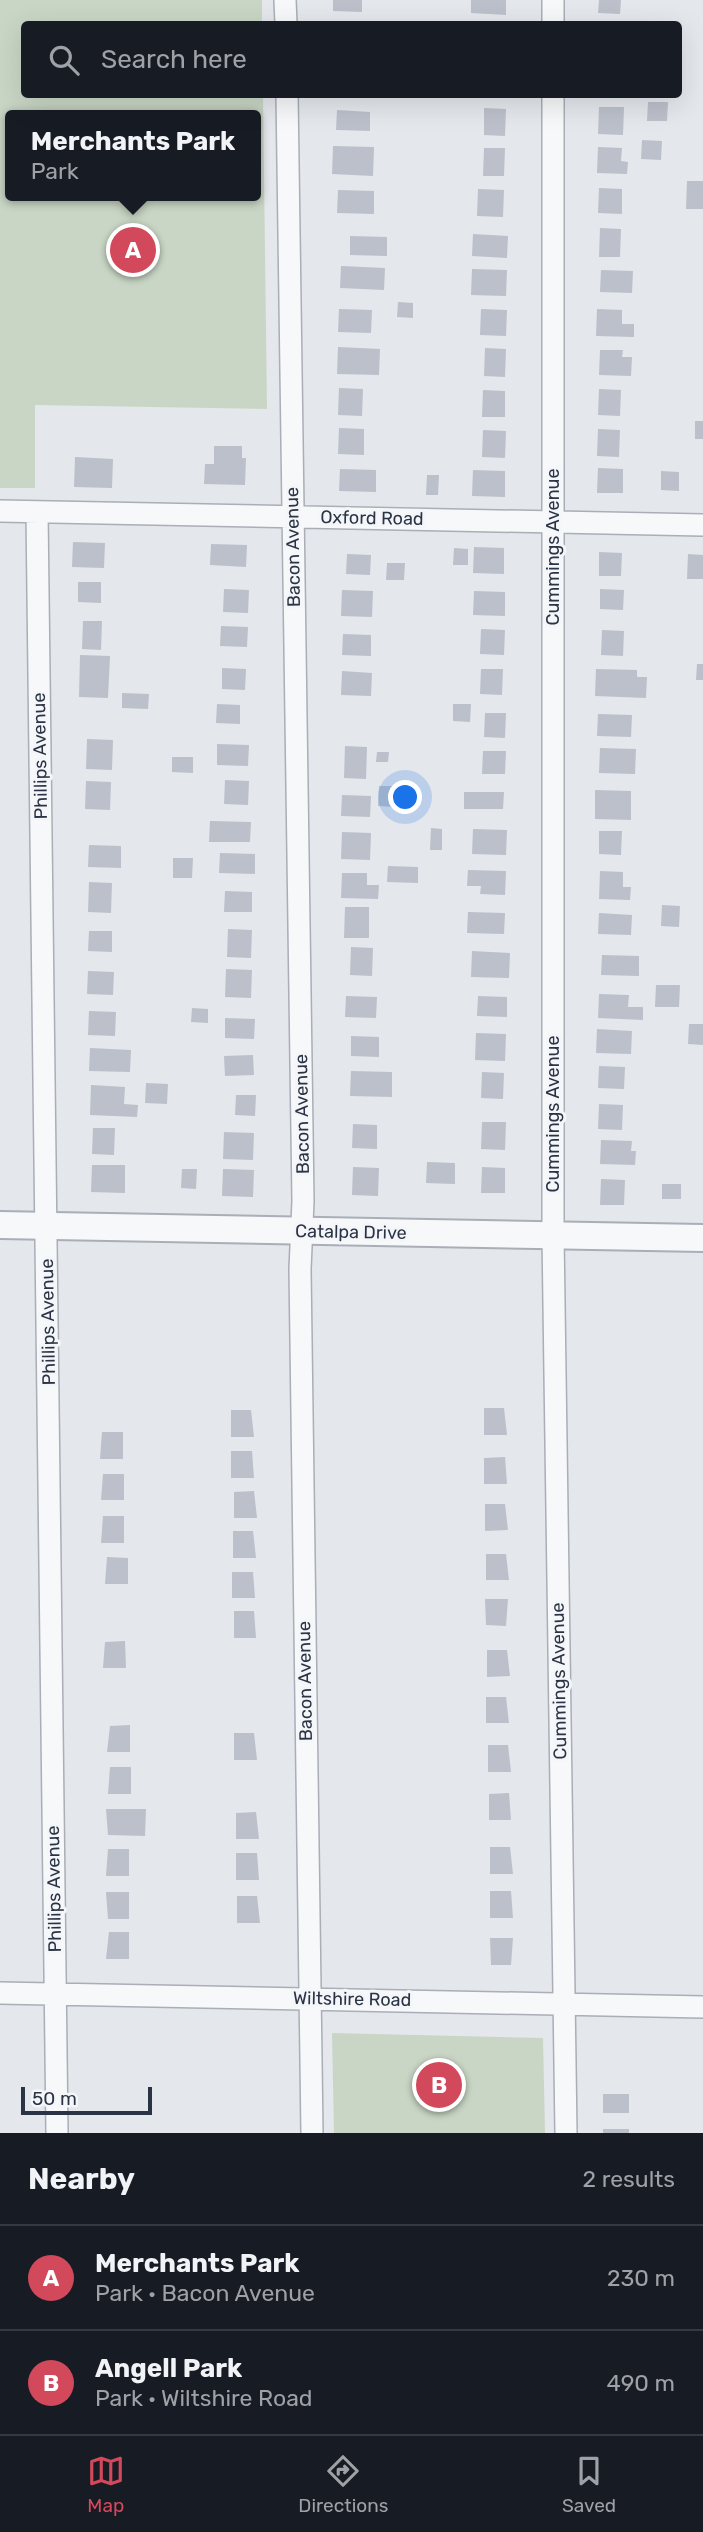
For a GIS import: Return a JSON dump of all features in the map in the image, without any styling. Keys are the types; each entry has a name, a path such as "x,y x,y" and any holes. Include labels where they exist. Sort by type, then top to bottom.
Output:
{"street":[{"path":"285,0 286,21"},
{"path":"553,0 553,21"},
{"name":"Bacon Avenue","path":"287,98 312,2133"},
{"name":"Cummings Avenue","path":"553,98 553,1235 566,2133"},
{"name":"Oxford Road","path":"0,511 703,524"},
{"name":"Phillips Avenue","path":"37,512 57,2133"},
{"name":"Catalpa Drive","path":"0,1225 703,1238"},
{"name":"Wiltshire Road","path":"0,1993 703,2007"}],"green space":[{"path":"0,0 262,0 262,21 21,21 21,98 263,98 267,409 35,405 35,488 0,488"},
{"path":"332,2033 543,2038 545,2133 334,2133"}],"building":[{"path":"333,0 362,0 362,12 333,11"},
{"path":"471,0 506,0 506,15 471,13"},
{"path":"599,0 621,0 620,14 598,13"},
{"path":"648,102 668,102 667,121 647,121"},
{"path":"599,107 624,107 623,135 598,134"},
{"path":"484,108 506,109 505,136 484,135"},
{"path":"337,110 370,112 370,131 336,130"},
{"path":"642,140 662,141 661,160 641,159"},
{"path":"333,146 374,147 373,176 332,174"},
{"path":"598,147 622,148 621,161 628,162 627,174 597,173"},
{"path":"484,148 505,148 504,176 483,176"},
{"path":"687,181 703,181 703,209 686,209"},
{"path":"599,188 622,189 622,214 598,213"},
{"path":"478,189 504,190 503,217 477,216"},
{"path":"338,190 374,191 374,214 337,213"},
{"path":"600,228 621,229 620,257 599,257"},
{"path":"473,234 508,236 507,258 472,256"},
{"path":"350,236 387,237 387,256 350,255"},
{"path":"341,266 385,268 384,290 340,288"},
{"path":"472,269 507,270 506,296 471,295"},
{"path":"601,270 633,271 632,293 600,292"},
{"path":"398,302 413,303 413,318 397,317"},
{"path":"339,309 372,310 371,333 338,332"},
{"path":"481,309 507,310 506,336 480,335"},
{"path":"597,309 622,310 622,324 634,324 634,337 596,336"},
{"path":"338,347 380,349 379,375 337,374"},
{"path":"485,348 506,349 505,377 484,376"},
{"path":"600,350 623,350 622,357 632,357 631,376 599,375"},
{"path":"339,388 363,389 362,416 338,415"},
{"path":"599,389 621,390 620,416 598,415"},
{"path":"483,390 505,391 505,417 482,417"},
{"path":"695,421 703,421 703,439 695,439"},
{"path":"339,428 364,429 364,455 338,454"},
{"path":"598,429 620,430 619,457 597,456"},
{"path":"483,430 506,431 505,458 482,457"},
{"path":"214,446 242,446 242,458 246,458 245,485 204,484 205,464 214,464"},
{"path":"75,457 113,459 112,488 74,487"},
{"path":"598,468 623,469 623,493 597,493"},
{"path":"340,469 376,470 376,492 339,491"},
{"path":"473,470 505,471 505,497 472,496"},
{"path":"661,471 679,472 679,491 661,490"},
{"path":"427,475 439,475 438,495 426,495"},
{"path":"73,542 105,543 104,568 72,567"},
{"path":"211,544 247,545 246,567 210,565"},
{"path":"474,547 504,548 504,574 473,573"},
{"path":"454,548 468,549 468,565 453,565"},
{"path":"599,552 622,553 621,576 599,576"},
{"path":"347,554 371,555 370,575 346,574"},
{"path":"688,554 703,555 703,579 687,579"},
{"path":"387,563 405,563 404,580 386,580"},
{"path":"78,582 101,582 101,603 78,602"},
{"path":"224,589 249,590 248,613 223,612"},
{"path":"600,589 624,590 623,610 600,609"},
{"path":"342,590 373,591 372,617 341,616"},
{"path":"474,591 505,592 505,616 473,615"},
{"path":"83,621 102,621 101,650 82,649"},
{"path":"221,626 248,627 247,647 220,646"},
{"path":"481,629 505,630 504,655 480,654"},
{"path":"602,630 624,631 623,656 601,655"},
{"path":"343,634 371,635 371,656 342,655"},
{"path":"80,655 110,656 108,698 79,697"},
{"path":"697,664 703,664 703,680 696,680"},
{"path":"222,668 246,669 245,690 222,689"},
{"path":"481,669 503,669 502,695 480,694"},
{"path":"596,669 637,670 637,677 647,677 646,698 595,696"},
{"path":"342,671 372,673 371,696 341,695"},
{"path":"122,693 149,694 148,709 122,708"},
{"path":"217,704 240,705 240,724 216,723"},
{"path":"453,704 471,704 470,722 453,721"},
{"path":"485,713 506,713 505,738 484,737"},
{"path":"598,714 632,715 631,737 597,736"},
{"path":"87,739 113,740 112,770 86,769"},
{"path":"217,744 249,745 248,766 217,765"},
{"path":"345,746 367,747 366,779 344,778"},
{"path":"600,748 636,749 635,774 599,773"},
{"path":"483,751 506,751 505,774 482,774"},
{"path":"377,752 389,752 388,762 376,762"},
{"path":"172,757 193,757 193,773 172,772"},
{"path":"225,780 249,781 248,805 224,804"},
{"path":"86,781 111,782 110,810 85,809"},
{"path":"379,786 396,786 395,807 378,806"},
{"path":"595,790 631,791 631,820 595,819"},
{"path":"464,792 504,792 503,809 464,809"},
{"path":"342,795 371,796 370,817 341,816"},
{"path":"210,821 251,822 250,842 209,842"},
{"path":"431,828 442,829 442,850 430,850"},
{"path":"473,829 507,830 506,855 472,854"},
{"path":"599,831 622,831 621,855 599,854"},
{"path":"342,832 371,833 370,860 341,859"},
{"path":"89,845 121,846 121,868 88,867"},
{"path":"220,853 255,854 255,874 219,873"},
{"path":"173,858 193,858 192,878 173,878"},
{"path":"388,866 418,867 418,883 387,882"},
{"path":"468,870 506,871 505,895 480,894 481,886 467,886"},
{"path":"600,871 623,872 623,887 631,887 630,900 599,899"},
{"path":"342,873 367,873 367,885 379,885 378,899 341,898"},
{"path":"89,882 112,883 111,913 88,912"},
{"path":"225,891 252,892 252,912 224,912"},
{"path":"662,905 680,906 679,927 661,926"},
{"path":"345,907 369,907 369,938 344,938"},
{"path":"468,912 505,913 504,934 467,933"},
{"path":"599,913 632,915 631,935 598,934"},
{"path":"228,929 252,930 251,958 227,957"},
{"path":"89,931 112,931 112,952 88,951"},
{"path":"351,947 373,948 372,976 350,975"},
{"path":"472,951 510,953 509,978 471,977"},
{"path":"602,955 639,956 639,976 601,975"},
{"path":"226,969 252,970 251,998 225,997"},
{"path":"88,971 114,972 113,995 87,994"},
{"path":"656,985 680,985 679,1007 655,1007"},
{"path":"599,994 629,995 628,1007 643,1007 643,1020 598,1018"},
{"path":"346,996 377,997 376,1018 345,1017"},
{"path":"478,996 507,997 507,1017 477,1016"},
{"path":"192,1008 208,1009 208,1023 191,1022"},
{"path":"89,1011 116,1012 115,1036 88,1035"},
{"path":"225,1018 255,1019 254,1039 225,1038"},
{"path":"689,1024 703,1024 703,1045 688,1044"},
{"path":"597,1029 632,1031 631,1054 596,1053"},
{"path":"476,1033 506,1034 505,1061 475,1060"},
{"path":"351,1036 379,1037 379,1057 351,1056"},
{"path":"90,1048 131,1050 130,1072 89,1071"},
{"path":"253,1055 254,1075 225,1076 224,1056"},
{"path":"599,1066 625,1067 624,1089 598,1088"},
{"path":"351,1071 392,1072 392,1097 350,1096"},
{"path":"482,1072 504,1073 503,1099 481,1098"},
{"path":"146,1083 168,1084 167,1104 145,1103"},
{"path":"91,1085 125,1087 124,1104 138,1105 137,1117 90,1115"},
{"path":"236,1095 256,1095 255,1116 235,1115"},
{"path":"599,1104 623,1105 622,1130 598,1129"},
{"path":"482,1122 506,1122 505,1150 481,1149"},
{"path":"353,1124 377,1125 377,1149 352,1148"},
{"path":"93,1128 115,1128 114,1155 92,1154"},
{"path":"224,1132 254,1133 253,1160 223,1159"},
{"path":"601,1140 632,1141 631,1151 636,1151 635,1165 600,1164"},
{"path":"427,1162 455,1163 455,1184 426,1183"},
{"path":"92,1165 125,1165 125,1193 91,1192"},
{"path":"353,1167 379,1168 378,1196 352,1195"},
{"path":"482,1167 505,1168 505,1193 481,1193"},
{"path":"182,1169 197,1169 196,1189 181,1188"},
{"path":"223,1169 254,1170 253,1197 222,1196"},
{"path":"601,1179 625,1180 624,1205 600,1205"},
{"path":"662,1184 681,1184 681,1199 662,1199"},
{"path":"484,1408 504,1408 507,1435 484,1435"},
{"path":"231,1410 251,1410 254,1437 231,1437"},
{"path":"102,1432 123,1432 123,1459 100,1459"},
{"path":"231,1451 252,1451 254,1478 231,1478"},
{"path":"505,1457 507,1484 484,1484 484,1458"},
{"path":"103,1474 124,1474 124,1500 101,1500"},
{"path":"254,1491 257,1518 234,1518 234,1492"},
{"path":"485,1504 505,1504 508,1530 485,1531"},
{"path":"103,1516 124,1516 124,1543 101,1543"},
{"path":"233,1531 253,1531 256,1558 233,1558"},
{"path":"486,1554 506,1554 509,1580 486,1580"},
{"path":"107,1557 128,1558 128,1584 105,1584"},
{"path":"232,1572 253,1572 255,1598 232,1598"},
{"path":"485,1599 508,1599 506,1626 486,1625"},
{"path":"234,1611 254,1611 256,1638 234,1638"},
{"path":"125,1641 126,1668 103,1668 105,1642"},
{"path":"487,1650 507,1650 510,1676 487,1677"},
{"path":"486,1697 506,1697 509,1723 486,1723"},
{"path":"130,1725 130,1752 107,1752 110,1726"},
{"path":"234,1733 254,1733 257,1760 234,1760"},
{"path":"488,1745 508,1745 511,1772 488,1772"},
{"path":"110,1767 131,1767 131,1794 108,1794"},
{"path":"509,1793 511,1820 489,1820 489,1794"},
{"path":"106,1809 146,1809 145,1836 108,1835"},
{"path":"256,1812 259,1839 236,1839 236,1813"},
{"path":"490,1847 510,1847 513,1874 490,1874"},
{"path":"108,1849 129,1849 129,1876 106,1876"},
{"path":"236,1853 257,1853 259,1880 236,1880"},
{"path":"490,1891 511,1891 513,1918 490,1918"},
{"path":"106,1892 129,1892 129,1919 108,1919"},
{"path":"237,1896 257,1896 260,1923 237,1923"},
{"path":"109,1932 129,1932 129,1959 106,1959"},
{"path":"490,1938 513,1938 511,1965 491,1965"},
{"path":"603,2094 629,2094 629,2113 603,2113"},
{"path":"603,2129 629,2129 629,2133 603,2133"}],"place":[{"name":"Merchants Park","path":"133,250"},
{"name":"Angell Park","path":"439,2085"}]}
